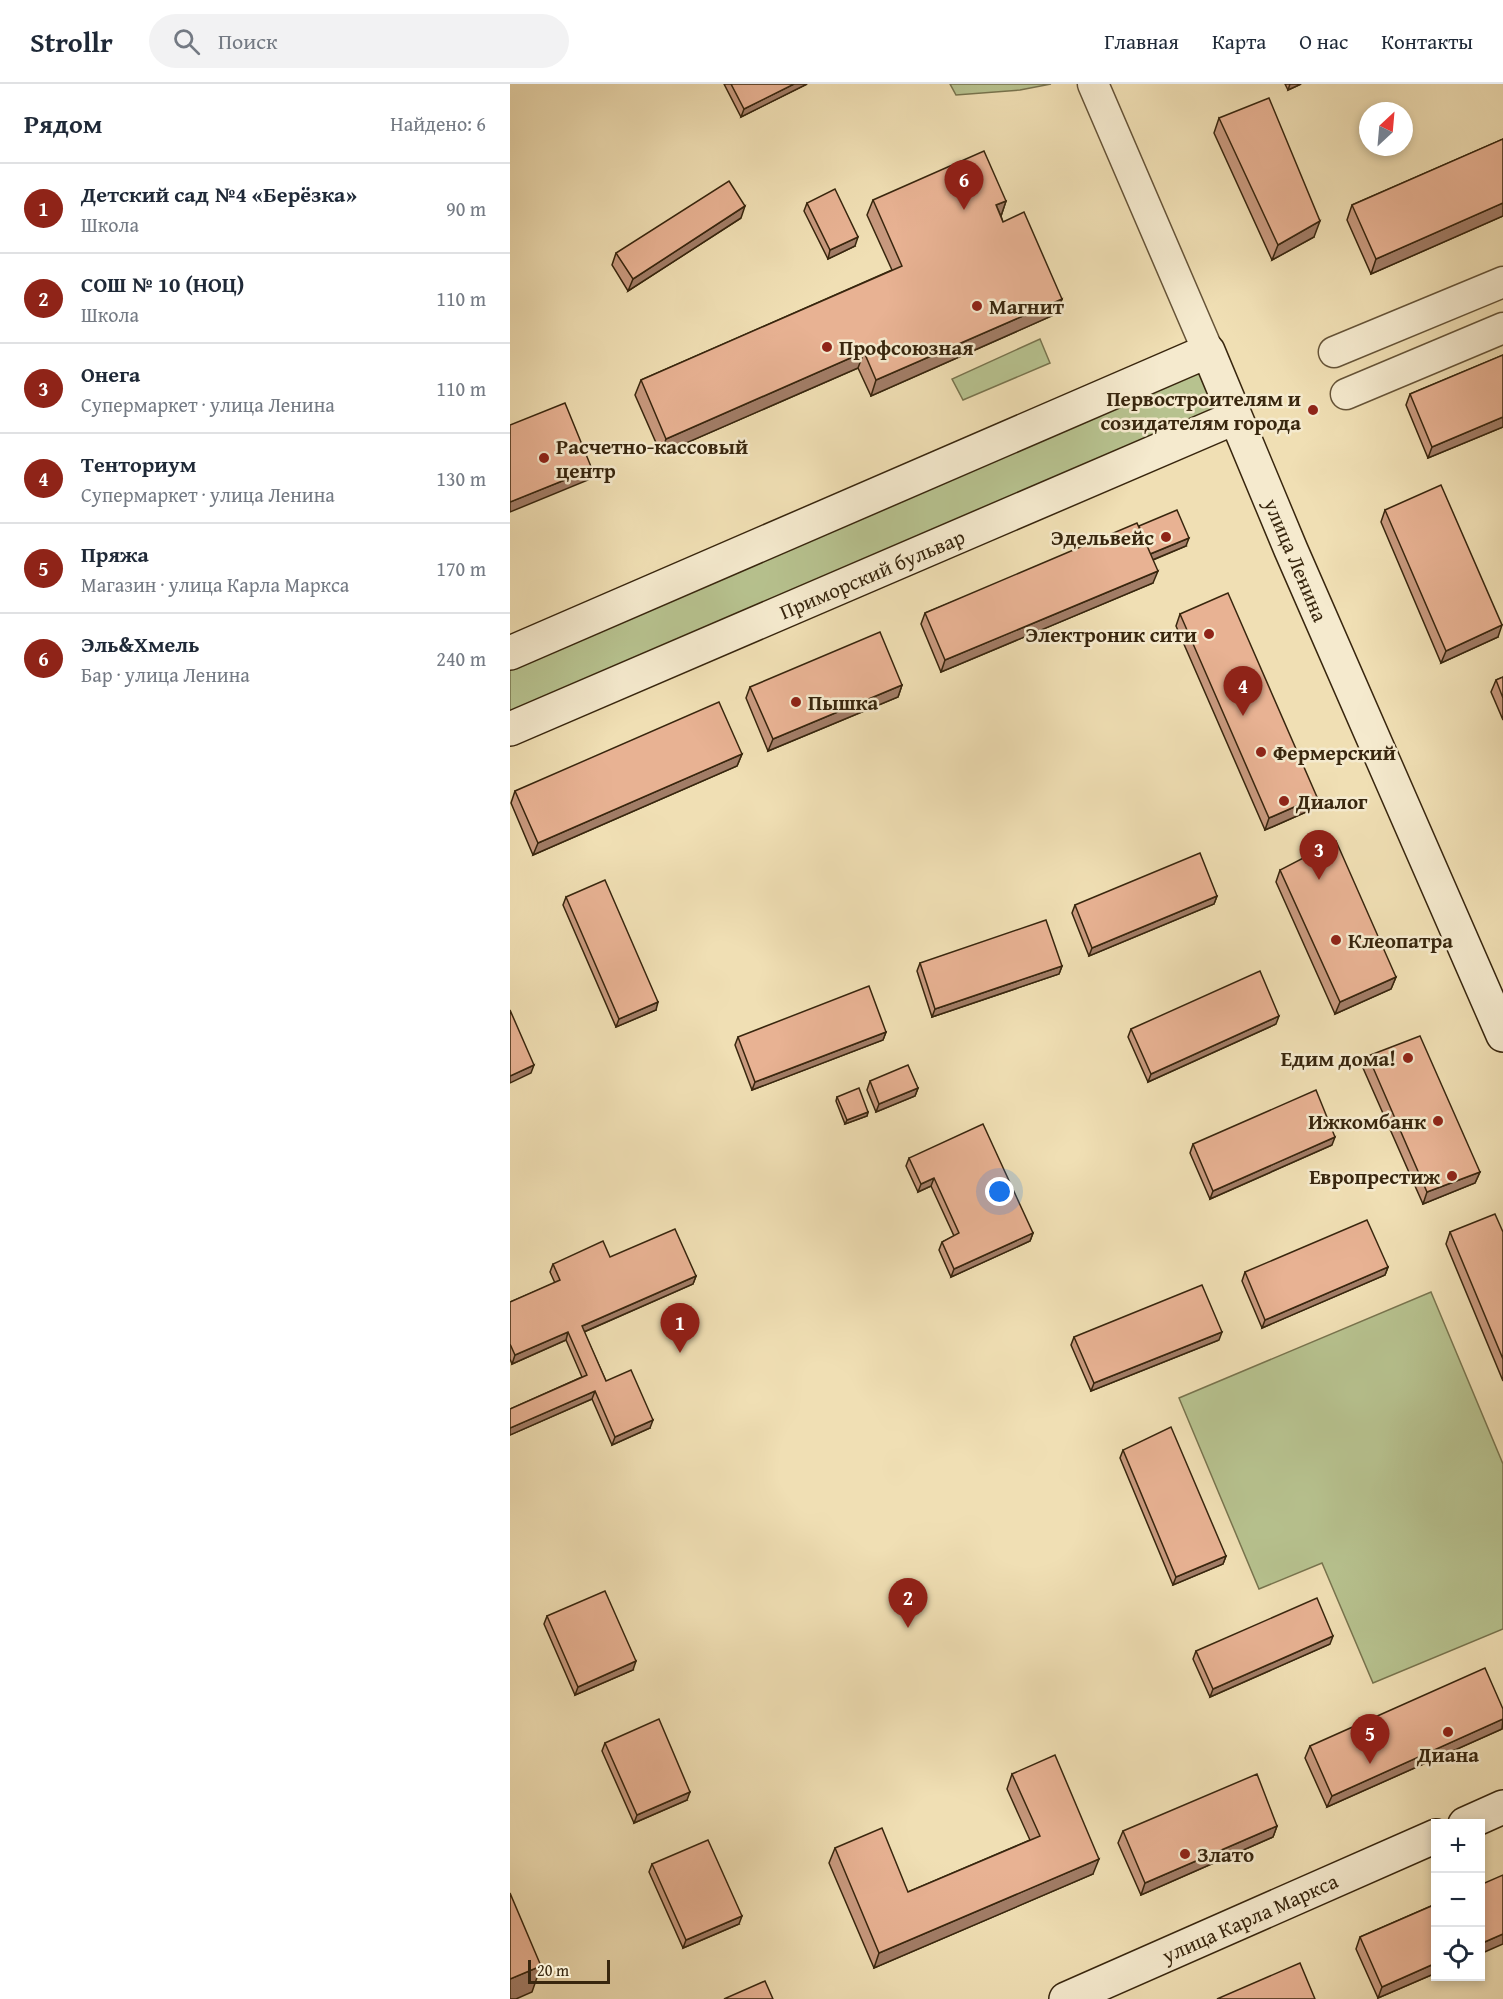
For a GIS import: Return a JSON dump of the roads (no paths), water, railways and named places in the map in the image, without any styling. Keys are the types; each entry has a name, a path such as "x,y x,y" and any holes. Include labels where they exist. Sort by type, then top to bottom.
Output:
{"street":[{"name":"улица Ленина","path":"1093,84 1208,351 1234,418 1503,1035"},
{"path":"1334,352 1503,282"},
{"path":"1346,394 1503,328"},
{"path":"510,653 1208,351"},
{"name":"Приморский бульвар","path":"510,729 1234,418"},
{"path":"1476,1819 1503,1807"},
{"name":"улица Карла Маркса","path":"1066,1999 1431,1838"}],"place":[{"name":"Эль&Хмель","path":"964,210"},
{"name":"Магнит","path":"977,306"},
{"name":"Профсоюзная","path":"827,347"},
{"name":"Первостроителям и созидателям города","path":"1313,410"},
{"name":"Расчетно-кассовый центр","path":"544,458"},
{"name":"Эдельвейс","path":"1166,537"},
{"name":"Электроник сити","path":"1209,634"},
{"name":"Пышка","path":"796,702"},
{"name":"Тенториум","path":"1243,716"},
{"name":"Фермерский","path":"1261,752"},
{"name":"Диалог","path":"1284,801"},
{"name":"Онега","path":"1319,880"},
{"name":"Клеопатра","path":"1336,940"},
{"name":"Едим дома!","path":"1408,1058"},
{"name":"Ижкомбанк","path":"1438,1121"},
{"name":"Европрестиж","path":"1452,1176"},
{"name":"Детский сад №4 «Берёзка»","path":"680,1353"},
{"name":"СОШ № 10 (НОЦ)","path":"908,1628"},
{"name":"Диана","path":"1448,1732"},
{"name":"Пряжа","path":"1370,1764"},
{"name":"Злато","path":"1185,1854"}]}
